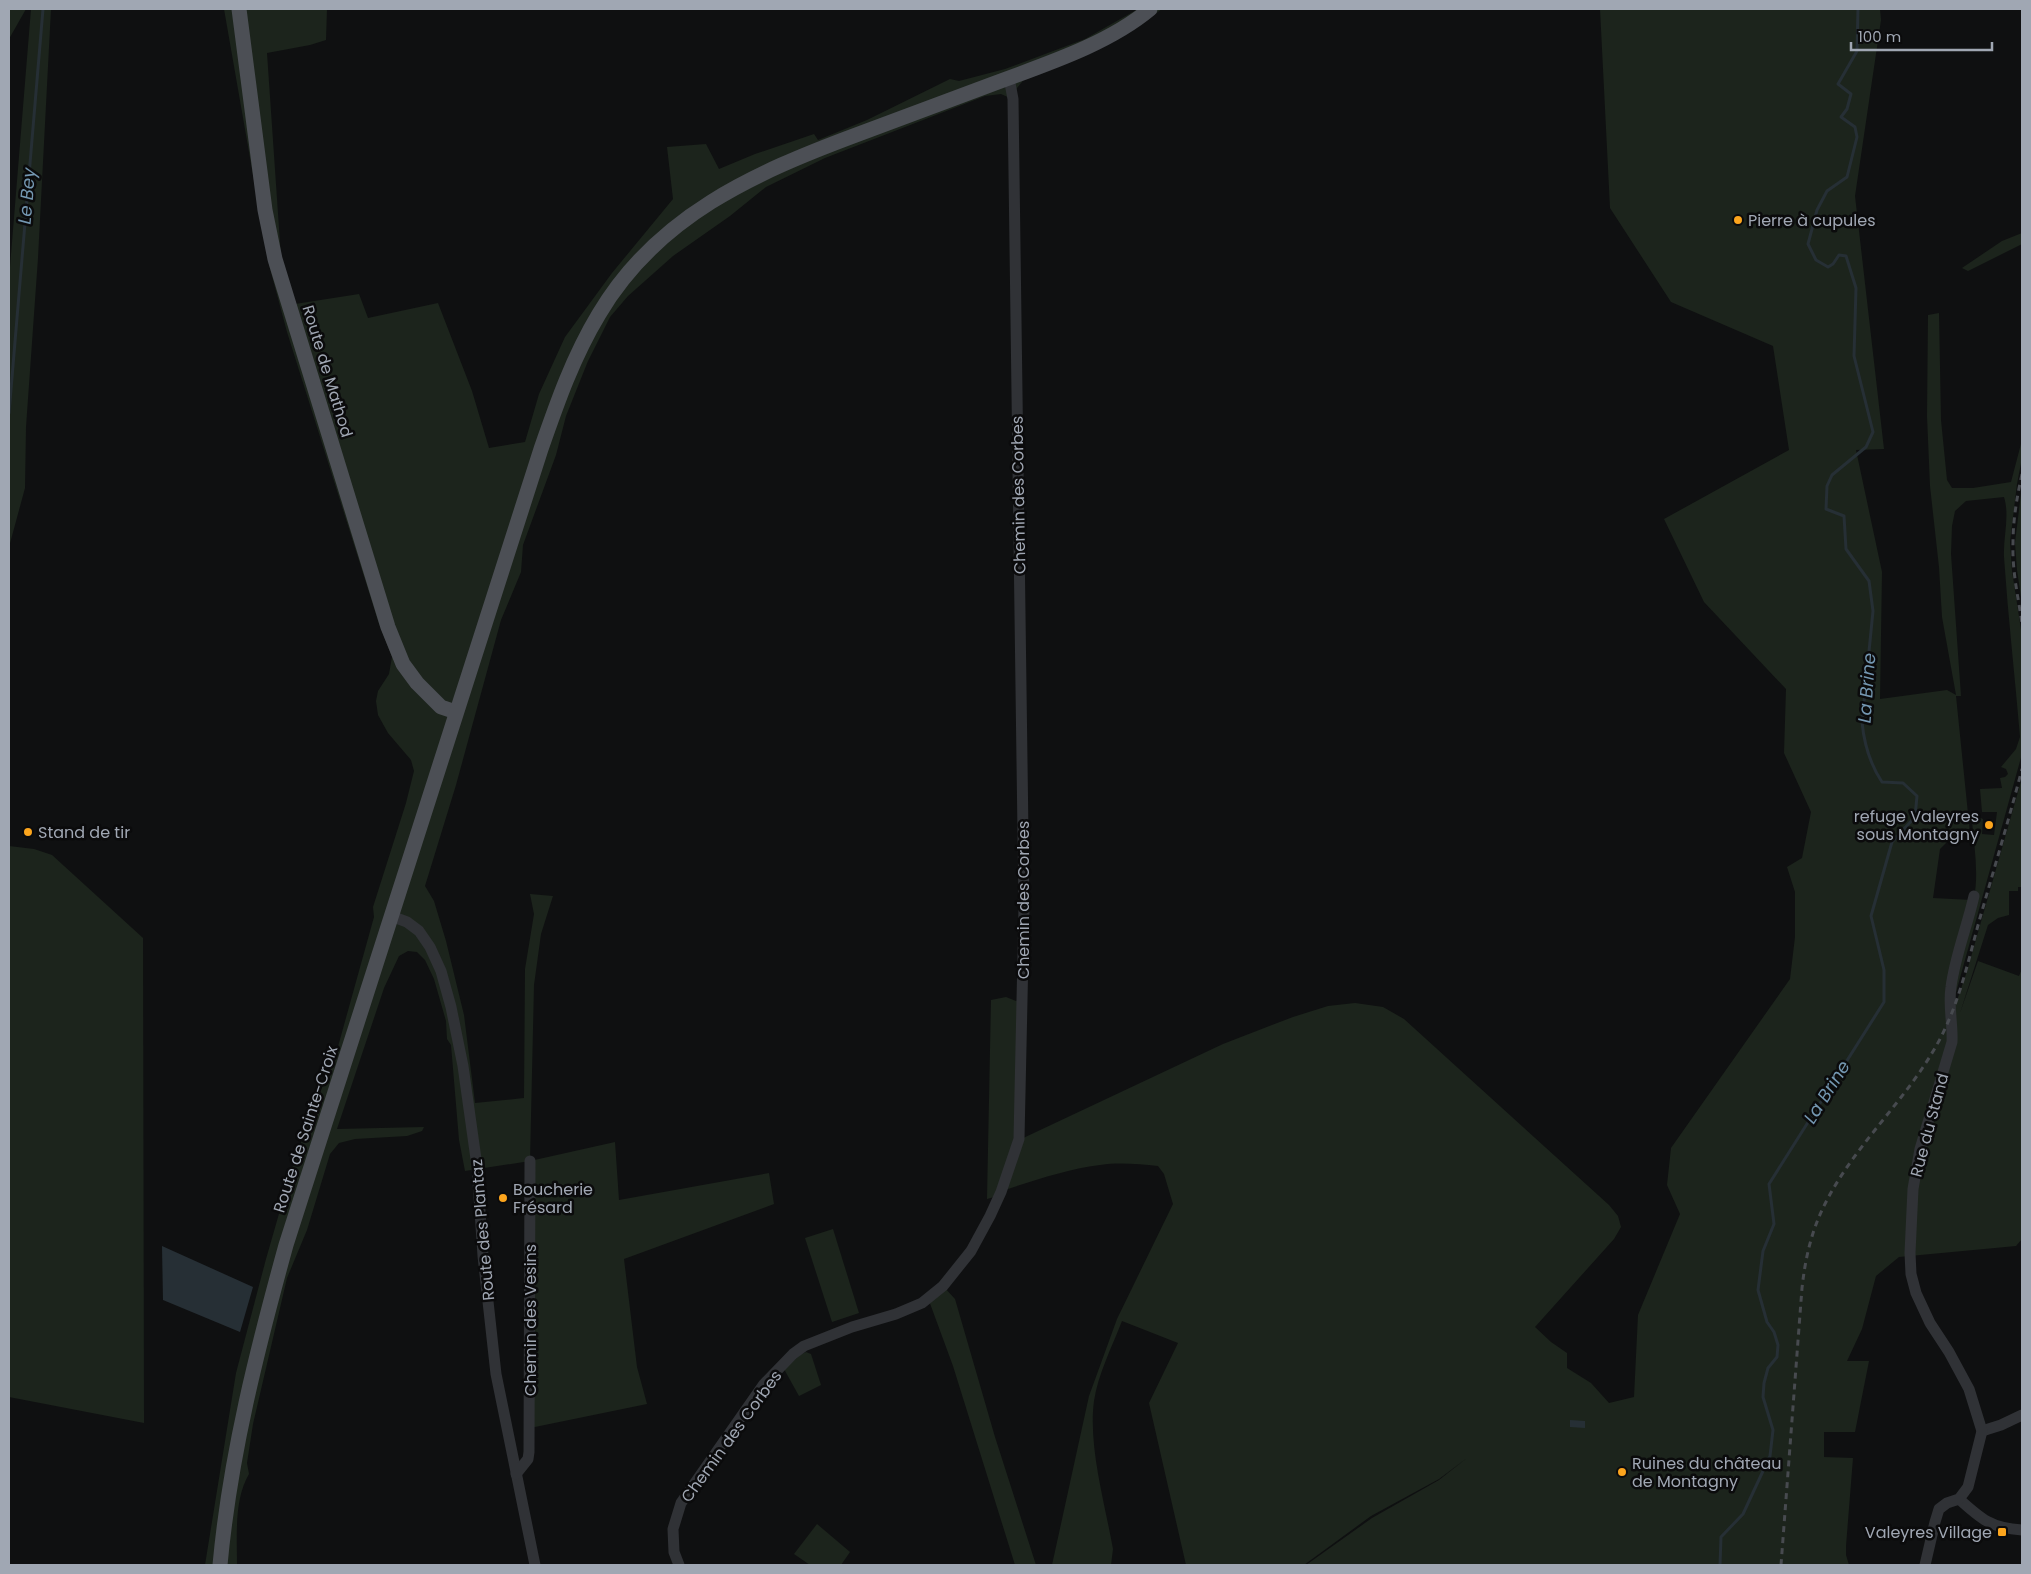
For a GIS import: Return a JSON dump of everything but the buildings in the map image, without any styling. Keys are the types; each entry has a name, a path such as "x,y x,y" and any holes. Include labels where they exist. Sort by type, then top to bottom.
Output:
{"main road":[{"name":"Route de Mathod","path":"239,9 265,210 278,268 388,627 403,664 417,683 441,707 456,712"},
{"name":"Route de Sainte-Croix","path":"220,1565 240,1425 262,1329 286,1245 542,449 568,376 599,313 653,246 683,219 739,184 810,152 1009,78 1089,45 1115,32 1150,9"}],"street":[{"name":"Chemin des Corbes","path":"679,1565 674,1552 674,1529 681,1504 764,1384 793,1354 804,1346 852,1327 896,1314 922,1302 943,1286 971,1251 990,1216 1001,1192 1019,1140 1024,908 1013,108 1009,78"},
{"name":"Rue du Stand","path":"1974,896 1954,967 1950,990 1953,1026 1952,1042 1920,1149 1913,1189 1910,1253 1911,1274 1916,1293 1930,1323 1949,1352 1969,1389 1982,1431"},
{"name":"Route des Plantaz","path":"391,916 407,922 419,931 430,947 441,971 451,1008 463,1066 477,1166 483,1256 496,1374 535,1565"},
{"name":"Chemin des Vesins","path":"516,1474 528,1459 529,1452 530,1161"},
{"path":"1925,1565 1934,1522 1940,1509 1947,1503 1959,1499 1968,1487 1982,1431 2001,1425 2022,1414"},
{"path":"1959,1499 1977,1515 1995,1527 2022,1530"}],"shaded area":[{"path":"9,9 26,9 9,39"},
{"path":"31,9 51,9 38,258 26,427 25,488 9,547 9,279"},
{"path":"224,9 327,9 326,40 267,53 281,257 295,304 359,294 368,318 438,303 472,391 489,448 525,442 539,394 565,337 612,273 673,199 667,147 706,144 719,169 755,154 814,134 818,140 867,120 950,79 959,81 1005,69 1085,39 1138,9 1162,9 1147,20 1026,77 1017,88 1012,99 1001,94 985,96 825,158 766,187 730,216 673,256 628,296 610,317 588,361 566,416 556,455 523,545 521,572 501,620 456,785 425,886 434,901 464,1015 475,1103 524,1098 525,969 534,914 530,894 553,896 541,934 534,985 530,1161 465,1171 459,1140 451,1045 447,1039 446,1021 434,979 425,960 417,952 408,951 399,956 384,988 337,1129 424,1127 422,1131 407,1136 355,1139 339,1143 330,1154 307,1230 287,1278 253,1424 247,1463 249,1474 244,1484 239,1506 237,1565 205,1565 236,1373 266,1259 293,1165 316,1101 334,1061 374,917 373,907 406,803 414,771 411,760 388,733 378,715 376,701 378,691 389,674 392,657 379,624 287,332 268,261"},
{"path":"1600,9 1880,9 1881,20 1855,196 1884,449 1856,450 1882,572 1880,699 1947,690 1956,695 1942,617 1939,567 1930,486 1927,416 1928,315 1939,313 1941,420 1947,480 1952,488 1973,488 2011,482 2022,440 2022,458 2010,542 2012,571 2022,636 2022,754 1952,1007 1956,965 1971,912 1975,889 1976,860 1972,821 1976,816 1983,819 1982,834 1994,835 1997,812 1982,812 1980,789 2002,788 2000,778 2008,774 2006,769 2001,767 2016,749 2020,737 2004,557 2006,504 2004,497 1966,501 1955,511 1952,526 1951,554 1961,696 1956,696 1970,833 1950,839 1940,849 1933,898 1972,900 1951,979 1949,995 1953,1027 1955,1023 1953,1025 1952,1015 1967,971 2022,778 2022,887 2018,887 2018,891 2009,891 2009,915 1998,918 1988,925 1960,1013 1978,961 2019,976 2022,969 2022,1239 2016,1246 1899,1257 1876,1276 1862,1329 1847,1361 1869,1361 1855,1432 1824,1432 1824,1457 1853,1458 1846,1546 1849,1565 1306,1565 1372,1518 1439,1480 1467,1458 1439,1479 1371,1516 1304,1565 1186,1565 1149,1403 1178,1343 1122,1321 1096,1391 1093,1418 1095,1456 1113,1549 1111,1565 1052,1565 1089,1396 1117,1319 1173,1204 1164,1174 1158,1166 1129,1164 1100,1165 1062,1172 1001,1191 994,1197 987,1199 991,1000 1006,997 1016,1001 1023,997 1019,1140 1223,1044 1293,1017 1328,1006 1355,1003 1383,1007 1404,1019 1609,1205 1618,1216 1621,1227 1614,1239 1535,1327 1551,1342 1567,1353 1567,1368 1591,1383 1609,1403 1634,1397 1638,1315 1680,1214 1667,1185 1671,1148 1790,979 1795,937 1795,892 1787,867 1802,858 1811,812 1784,753 1786,689 1704,602 1664,519 1789,450 1773,346 1671,302 1610,208"},
{"path":"2022,233 2022,244 1968,271 1962,268 2002,241"},
{"path":"2022,485 2022,604 2015,543"},
{"path":"9,846 34,849 52,855 143,938 144,1423 9,1397"},
{"path":"615,1142 619,1200 769,1173 774,1204 624,1259 637,1367 647,1404 530,1428 530,1161"},
{"path":"833,1229 859,1313 832,1322 805,1238"},
{"path":"162,1246 253,1287 240,1332 163,1300"},
{"path":"943,1286 955,1299 995,1437 1036,1565 1015,1565 953,1366 928,1298"},
{"path":"806,1352 811,1354 821,1385 799,1396 784,1369"},
{"path":"1570,1420 1585,1421 1585,1428 1570,1427"},
{"path":"817,1524 850,1552 841,1565 810,1565 794,1554"}],"waterway":[{"name":"Le Bey","path":"9,413 43,9"},
{"name":"La Brine","path":"1720,1565 1721,1537 1743,1514 1770,1456 1773,1430 1763,1397 1764,1383 1768,1368 1777,1357 1778,1345 1774,1332 1767,1322 1758,1290 1763,1251 1774,1224 1769,1184 1884,1002 1884,970 1871,916 1892,842 1915,817 1917,796 1903,783 1882,782 1868,753 1862,722 1873,611 1869,581 1846,549 1844,516 1826,509 1827,486 1832,475 1866,447 1873,432 1854,356 1856,288 1846,256 1839,255 1833,264 1828,267 1816,260 1808,244 1817,210 1827,191 1847,177 1857,137 1855,127 1841,117 1847,109 1851,94 1838,84 1857,51 1858,9"}],"railway":[{"path":"2022,474 2013,534 2013,563 2022,623"},
{"path":"1781,1565 1802,1288 1812,1237 1819,1217 1835,1185 1928,1060 1948,1023 1964,979 2022,769"}],"place":[{"name":"Pierre à cupules","path":"1738,220"},
{"name":"refuge Valeyres sous Montagny","path":"1989,825"},
{"name":"Stand de tir","path":"28,832"},
{"name":"Boucherie Frésard","path":"503,1198"},
{"name":"Ruines du château de Montagny","path":"1622,1472"},
{"name":"Valeyres Village","path":"2002,1532"}]}
